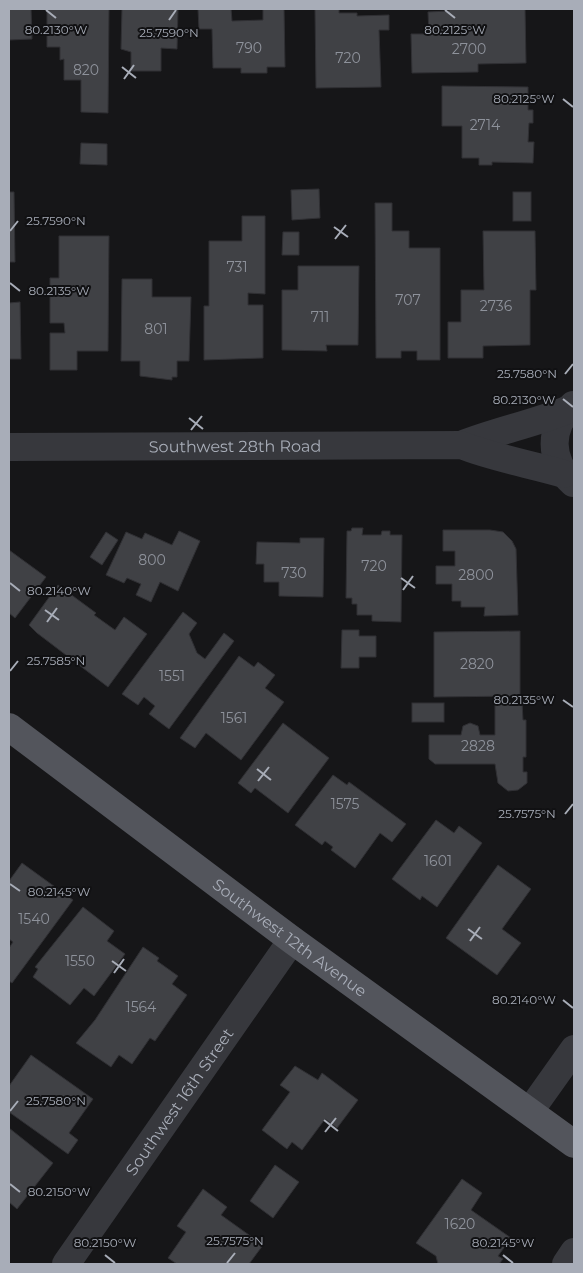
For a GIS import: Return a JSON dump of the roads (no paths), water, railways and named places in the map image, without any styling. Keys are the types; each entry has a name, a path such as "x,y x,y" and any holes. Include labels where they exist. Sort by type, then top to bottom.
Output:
{"main road":[{"name":"Southwest 12th Avenue","path":"9,727 292,940 574,1144"}],"street":[{"name":"Southwest 28th Road","path":"461,445 486,435 527,425 572,404"},
{"path":"569,479 556,459 554,442 558,425 572,404"},
{"name":"Southwest 28th Road","path":"9,447 461,445 485,454 530,464 569,479"},
{"name":"Southwest 16th Street","path":"66,1264 292,940"},
{"path":"530,1111 574,1049"},
{"path":"566,1264 574,1252"}]}
